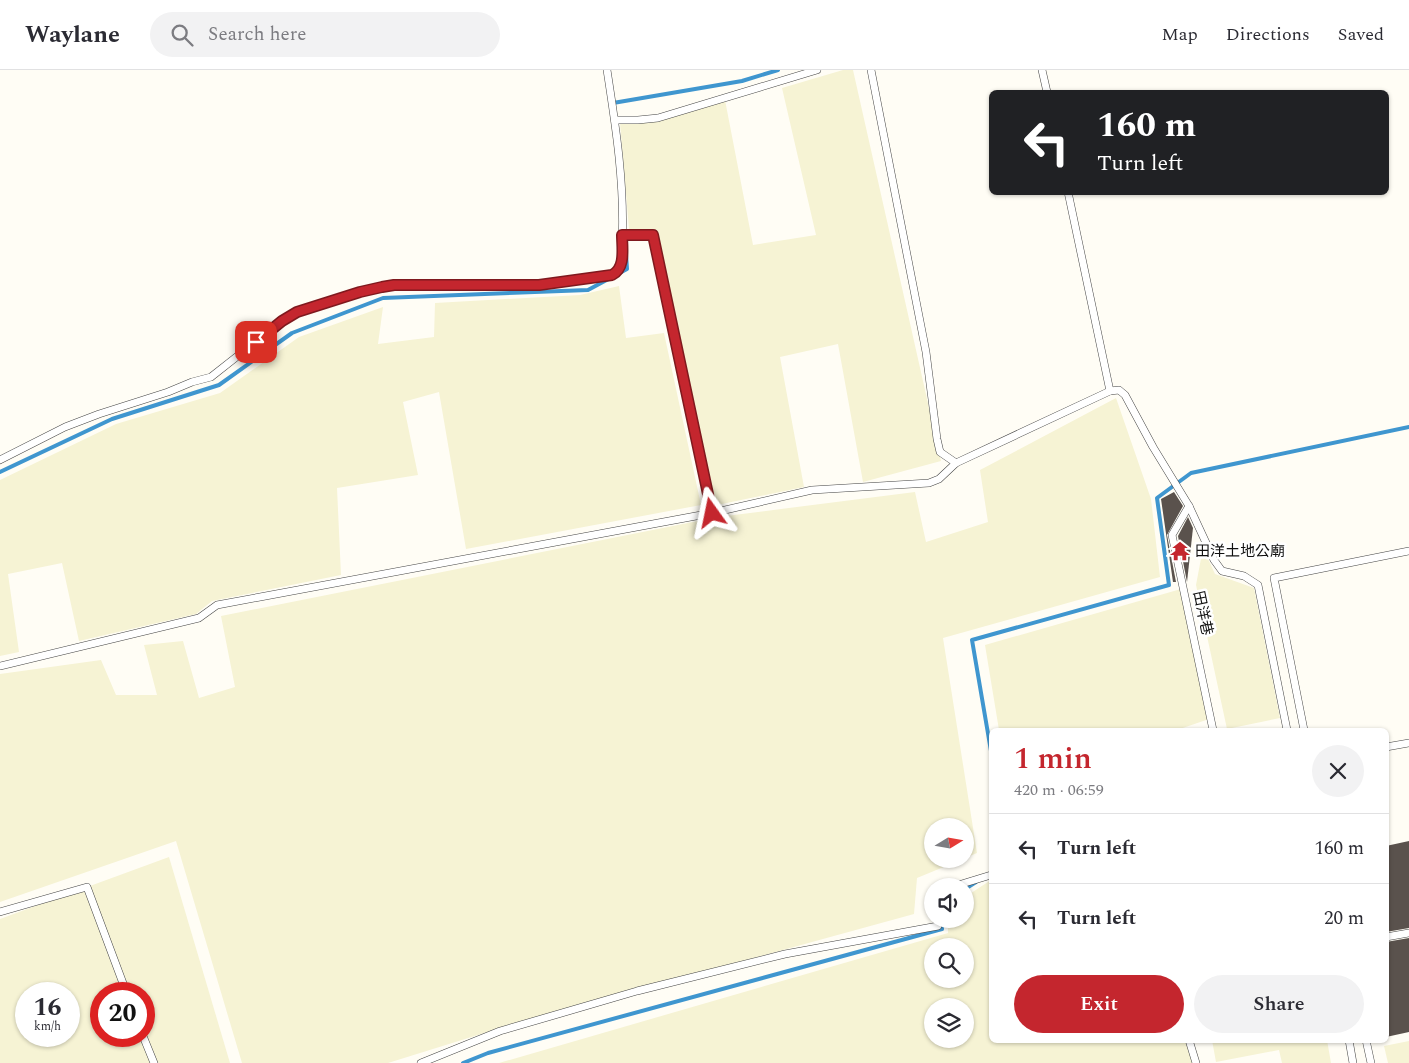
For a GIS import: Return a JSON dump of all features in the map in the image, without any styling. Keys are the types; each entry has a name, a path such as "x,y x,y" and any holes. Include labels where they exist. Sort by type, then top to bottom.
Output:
{"lane":[{"path":"0,460 66,427 211,377 282,321 297,312 360,292 394,285 539,285 612,275 621,267 622,235 620,169 607,70"},
{"path":"615,120 658,118 817,70"},
{"path":"871,70 926,352 937,439 940,452 956,464"},
{"path":"1042,70 1047,90"},
{"path":"1069,195 1110,391"},
{"path":"622,235 653,235 712,513"},
{"path":"0,666 198,618 217,605 712,513 812,490 929,483 939,479 956,464 1110,391 1119,390 1125,395 1153,447 1189,506 1214,560 1222,571 1244,576 1258,585 1287,728"},
{"name":"田洋巷","path":"1189,506 1172,535 1213,728"},
{"path":"1304,728 1274,578 1409,552"},
{"path":"1389,746 1409,742"},
{"path":"974,880 989,876"},
{"path":"0,912 87,887 123,982"},
{"path":"422,1063 500,1031 637,992 785,954 927,928"},
{"path":"1389,937 1409,933"},
{"path":"1190,1043 1196,1063"},
{"path":"1350,1043 1353,1063"},
{"path":"1367,1043 1371,1063"},
{"path":"148,1047 154,1063"}],"shaded area":[{"path":"843,70 853,70 941,461 863,482 838,344 780,357 804,487 712,506 653,232 629,229 620,123 725,100 753,245 816,235 782,88"},
{"path":"619,286 626,338 664,333 701,505 466,549 439,392 403,402 418,475 337,488 341,575 212,601 196,614 79,641 62,563 8,574 19,652 0,656 0,480 116,424 220,393 299,337 383,307 378,344 434,337 435,303 580,295"},
{"path":"1116,398 1151,499 1160,577 943,638 971,818 924,818 924,868 941,868 917,878 914,914 510,1025 388,1063 242,1063 176,841 0,902 0,674 101,660 116,695 157,695 144,645 183,641 199,698 235,687 221,616 718,517 915,492 926,542 988,522 980,470"},
{"path":"1203,548 1215,574 1254,588 1280,718 1227,728 1196,585"},
{"path":"1181,589 1209,719 1183,728 999,728 985,645"},
{"path":"974,834 977,853 974,854"},
{"path":"169,857 230,1063 0,1063 0,919"},
{"path":"989,881 989,1043 1189,1043 1192,1063 499,1063 924,940 924,988 974,988 974,938 931,938 948,933 948,928 974,928 974,891"},
{"path":"1409,1041 1409,1063 1388,1063 1384,1046"},
{"path":"1213,1043 1328,1043 1331,1063 1282,1063 1279,1050 1216,1062"}],"building":[{"path":"1174,492 1183,506 1167,535 1176,582 1173,582 1161,499"},
{"path":"1188,517 1193,528 1187,582 1178,536"},
{"path":"1409,841 1409,928 1389,931 1389,845"},
{"path":"1409,938 1409,1032 1389,1036 1389,941"}],"waterway":[{"path":"613,105 613,103 742,81 778,70"},
{"path":"0,472 112,419 219,385 292,333 383,298 588,290 627,269 625,239"},
{"path":"989,739 972,640 1169,585 1157,498 1191,473 1409,427"},
{"path":"463,1063 488,1053 942,928"}],"place":[{"name":"田洋土地公廟","path":"1180,551"}],"route":[{"path":"256,342 282,321 297,312 382,287 394,285 539,285 612,275 621,267 622,235 653,235 712,513"}]}
